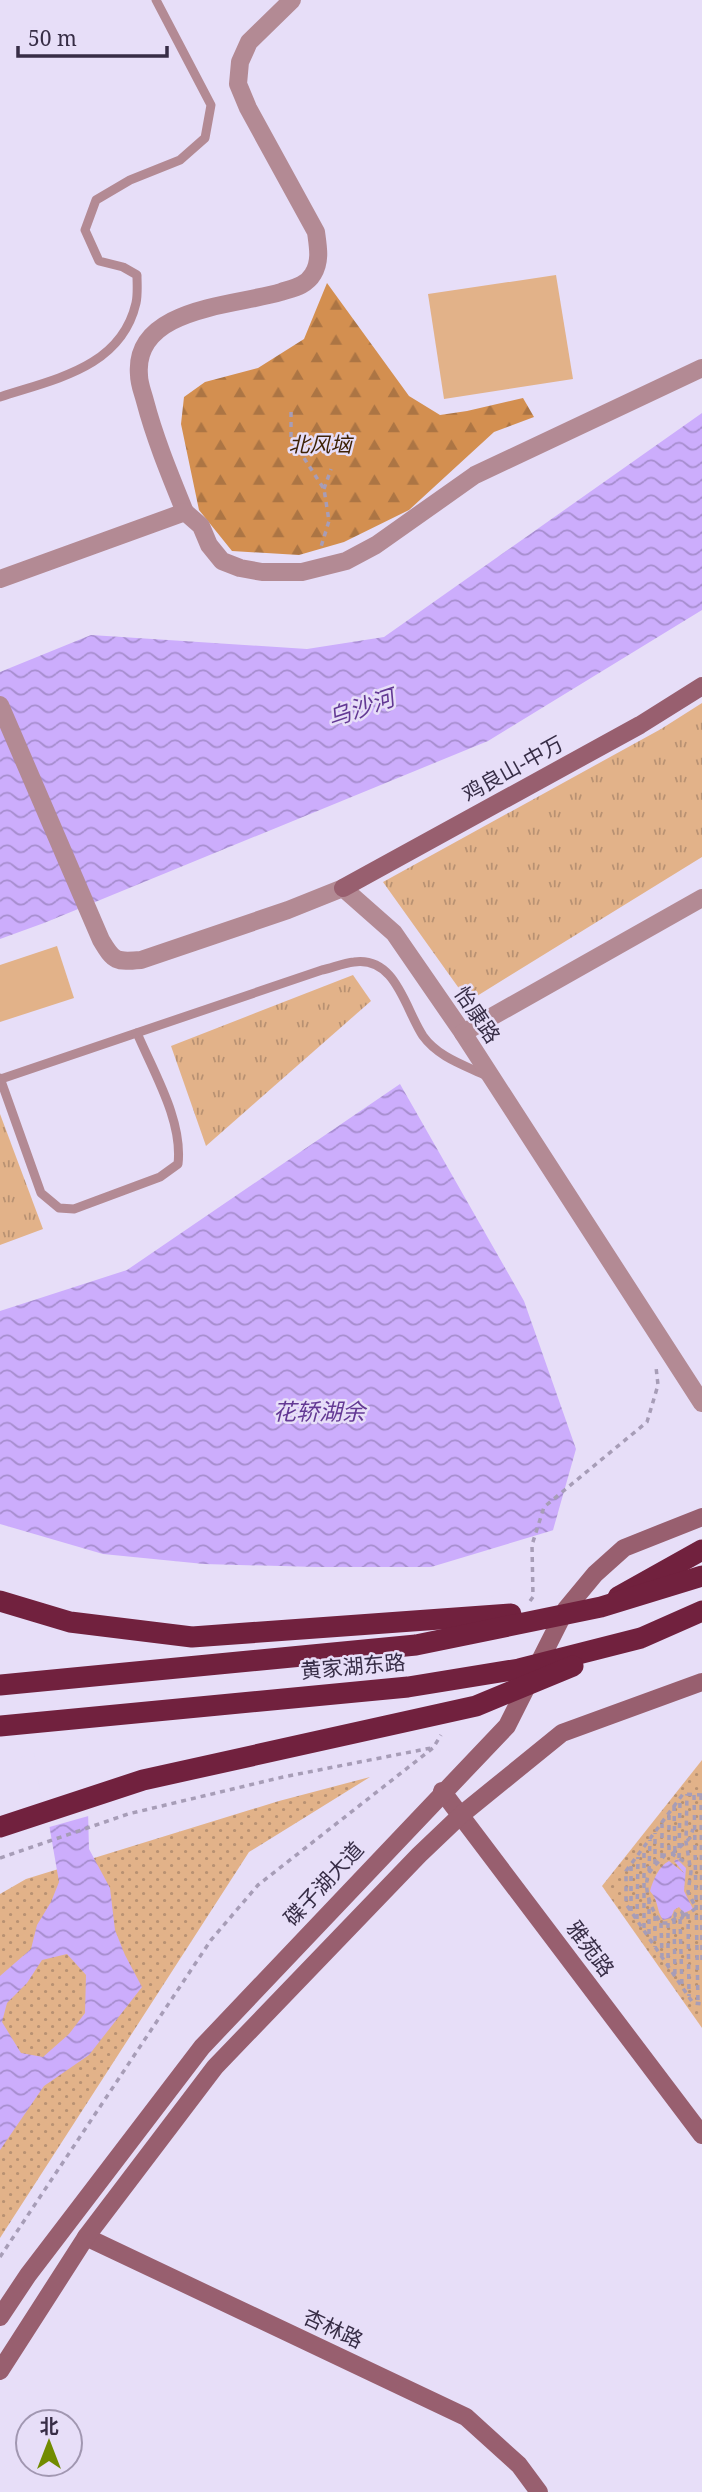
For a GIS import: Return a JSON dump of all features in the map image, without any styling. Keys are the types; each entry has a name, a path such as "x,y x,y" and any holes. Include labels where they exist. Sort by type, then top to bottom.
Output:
{"highway":[{"path":"0,1601 70,1622 192,1637 601,1606 702,1550"},
{"name":"黄家湖东路","path":"0,1685 416,1645 601,1606 702,1576"},
{"name":"黄家湖东路","path":"0,1726 408,1687 519,1669 641,1639 702,1612"},
{"path":"0,1827 143,1780 476,1706 641,1639 702,1620"}],"main road":[{"name":"鸡良山-中万","path":"343,888 640,725 702,686"},
{"name":"碟子湖大道","path":"0,2317 28,2275 202,2047 442,1791 507,1726 566,1609 595,1574 624,1548 702,1517"},
{"path":"0,2371 86,2237 215,2067 409,1865 461,1815 562,1733 702,1682"},
{"name":"雅苑路","path":"442,1791 702,2135"},
{"name":"杏林路","path":"86,2237 466,2417 519,2465 539,2492"}],"street":[{"path":"292,0 249,42 240,62 238,84 248,108 316,232 319,254 313,274 303,285 195,311 161,325 142,347 139,374 151,422 185,512 201,526 209,545 222,561 262,572 302,572 346,561 376,545 475,475 702,368"},
{"path":"0,579 185,512"},
{"path":"0,705 111,957 120,961 141,960 288,910 343,888"},
{"name":"怡康路","path":"343,888 394,933 463,1033 702,1403"},
{"path":"463,1033 702,898"}],"lane":[{"path":"0,397 71,374 106,355 125,328 137,302 137,275 123,267 99,261 85,230 96,200 130,180 180,160 205,138 211,106 156,0"},
{"path":"137,1033 175,1124 180,1146 178,1164 160,1177 74,1209 59,1208 41,1193 0,1078 322,970 356,961 379,965 393,979 424,1037 440,1054 492,1078"}],"path":[{"path":"291,412 291,438 324,489 329,521 314,569"},
{"path":"324,489 331,469"},
{"path":"526,1607 533,1597 532,1545 544,1507 646,1422 658,1385 655,1357"},
{"path":"0,2257 211,1940 258,1885 433,1748 447,1726"},
{"path":"0,1858 128,1814 283,1777 433,1748"},
{"path":"687,1794 686,1842 690,1865 688,1892 696,1908"},
{"path":"700,1897 696,1908 700,2003 693,2003 626,1904 626,1871 674,1805 687,1794 701,1795 702,1961"},
{"path":"695,1795 700,1879"},
{"path":"679,1848 681,1797"},
{"path":"674,1805 674,1855"},
{"path":"669,1813 674,1855"},
{"path":"649,1873 662,1858 674,1855 686,1842 701,1813"},
{"path":"662,1858 663,1822"},
{"path":"655,1831 655,1866"},
{"path":"649,1939 647,1884 650,1838"},
{"path":"644,1846 644,1931"},
{"path":"637,1921 638,1855"},
{"path":"674,1855 690,1865"},
{"path":"690,1887 700,1879"},
{"path":"690,1887 700,1897"},
{"path":"649,1897 661,1923 662,1957"},
{"path":"661,1923 668,1923 696,1908"},
{"path":"655,1911 655,1948"},
{"path":"688,1914 690,1998"},
{"path":"675,1977 678,1918"},
{"path":"678,1918 682,1987"},
{"path":"668,1923 668,1966"}],"green space":[{"path":"556,275 573,379 444,399 428,294"},
{"name":"北风垴","path":"327,283 409,396 440,415 523,398 534,417 494,432 409,510 344,542 299,555 232,551 199,510 181,424 184,397 205,382 258,368 304,339"},
{"path":"702,703 702,857 477,996 463,994 383,882 661,729"},
{"path":"57,946 74,998 0,1022 0,965"},
{"path":"353,975 371,1001 206,1146 171,1046"},
{"path":"0,1114 43,1229 0,1245"},
{"path":"702,1760 702,2028 602,1886"},
{"path":"370,1777 249,1852 0,2238 0,1894 26,1879 279,1801"}],"water":[{"name":"乌沙河","path":"702,413 702,610 488,741 0,939 0,672 91,635 307,649 384,637"},
{"name":"花轿湖余","path":"400,1084 524,1301 576,1449 540,1576 86,1731 89,1849 110,1888 115,1930 142,1987 89,2055 44,2086 0,2150 0,1976 31,1949 37,1925 59,1882 36,1749 0,1761 0,1311 127,1270","holes":["67,1954 86,1975 85,2013 69,2034 43,2057 21,2053 2,2022 7,2003 27,1983 42,1960"]},
{"path":"677,1859 686,1868 684,1891 693,1909 684,1913 679,1907 674,1910 671,1918 663,1920 650,1891 662,1866 669,1861 684,1873 674,1861"}],"pier":[{"path":"0,1524 103,1554 204,1564 315,1567 431,1567 557,1529 542,1579 89,1734 92,1815 46,1828 34,1753 0,1764"}]}
